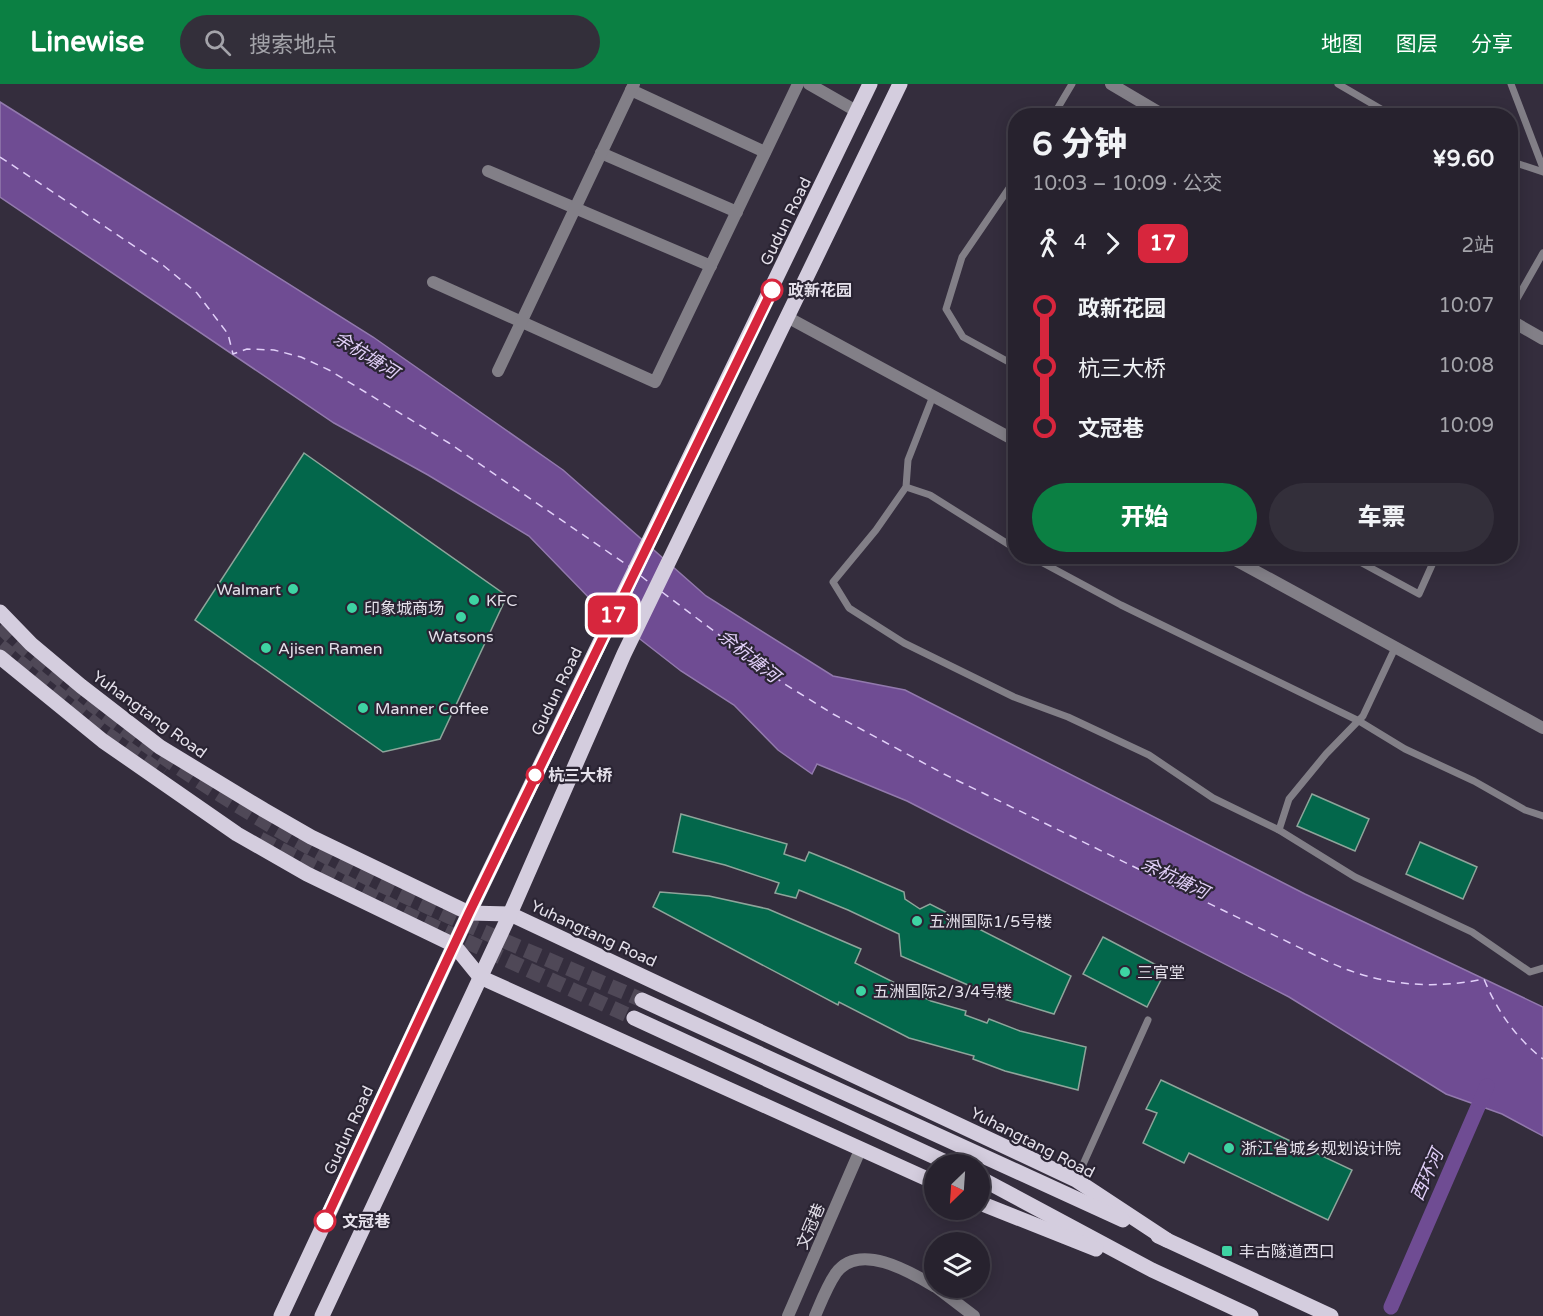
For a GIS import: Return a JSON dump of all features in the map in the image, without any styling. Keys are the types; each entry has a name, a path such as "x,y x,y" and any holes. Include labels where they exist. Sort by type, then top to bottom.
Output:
{"main road":[{"name":"Gudun Road","path":"281,1316 469,913 870,84"},
{"path":"322,1316 510,914 624,654 900,84"},
{"name":"Yuhangtang Road","path":"0,612 56,665 160,747 311,837 469,913 510,914 1076,1180 1167,1240"},
{"path":"0,657 103,741 237,834 307,874 454,945 480,977 924,1177"},
{"name":"Yuhangtang Road","path":"642,1000 1331,1316"},
{"path":"634,1018 928,1154"},
{"path":"990,1183 1152,1270 1251,1316"},
{"path":"990,1207 1152,1270"}],"street":[{"path":"432,282 655,382 798,84"},
{"path":"809,84 858,112"},
{"path":"1112,84 1152,108"},
{"path":"498,371 632,87 765,152"},
{"path":"601,153 737,212"},
{"path":"488,171 711,266"},
{"path":"787,317 1008,437"},
{"path":"1518,325 1543,339"},
{"path":"1242,564 1395,648 1542,724"},
{"name":"文冠巷","path":"788,1316 861,1148"},
{"path":"815,1316 836,1272 857,1259 879,1261 907,1270 924,1280"},
{"path":"951,1298 974,1316"}],"lane":[{"path":"1058,108 1072,84"},
{"path":"1338,84 1379,108"},
{"path":"1511,84 1543,170"},
{"path":"1518,163 1543,170"},
{"path":"1008,190 962,257 946,309 963,337 1008,362"},
{"path":"1518,297 1543,253"},
{"path":"933,396 908,460 906,487 876,530 833,582 849,608 904,643 1014,697 1068,717 1149,755 1213,798 1279,830 1355,878 1472,932 1530,972 1543,968"},
{"path":"906,487 930,495 1008,544"},
{"path":"1045,564 1121,605 1359,721 1405,749 1474,781 1525,810 1543,816"},
{"path":"1364,564 1419,594 1432,564"},
{"path":"1279,830 1289,799 1326,754 1359,721 1395,648"},
{"path":"1076,1180 1148,1020"}],"water":[{"name":"余杭塘河","path":"0,102 373,337 563,470 706,596 833,676 905,690 1305,894 1543,1007 1543,1136 1502,1114 1446,1094 1289,997 907,801 817,764 812,774 778,750 734,705 681,671 595,604 529,536 428,475 334,423 0,197"}],"building":[{"name":"印象城商场","path":"304,453 507,596 440,739 383,752 195,620"},
{"path":"1312,794 1369,819 1355,851 1297,826"},
{"name":"五洲国际1/5号楼","path":"681,814 787,844 784,854 805,861 809,852 846,867 904,892 905,899 920,909 930,904 1071,976 1054,1014 991,995 901,956 899,934 848,910 799,890 796,898 775,893 779,883 725,865 673,852"},
{"path":"1420,842 1477,867 1463,899 1406,874"},
{"name":"五洲国际2/3/4号楼","path":"660,892 709,896 768,909 861,949 855,963 931,1001 966,1011 965,1015 987,1023 989,1019 1020,1031 1086,1047 1078,1090 1005,1071 973,1059 974,1056 909,1038 839,1002 838,1005 653,907"},
{"name":"三官堂","path":"1103,937 1166,970 1147,1007 1083,974"},
{"name":"浙江省城乡规划设计院","path":"1161,1080 1352,1170 1328,1220 1189,1153 1184,1163 1143,1143 1157,1113 1146,1109"}],"waterway":[{"name":"西环河","path":"1391,1307 1487,1086"}],"ferry route":[{"path":"0,157 164,266 197,293 228,334 233,354 247,349 274,350 301,357 329,370 449,443 630,567"},
{"path":"641,576 651,584"},
{"path":"662,592 783,683 833,714 944,774 1331,963 1387,981 1425,985 1484,979 1508,1023 1543,1059"}],"tunnel":[{"path":"0,626 45,667 131,734 211,789 294,839 422,904 642,1000"},
{"path":"0,646 104,732 163,774"},
{"path":"260,839 409,915 634,1018"}],"bus line":[{"name":"17","path":"325,1221 469,913 772,290"}],"place":[{"name":"政新花园","path":"772,290"},
{"name":"Walmart","path":"293,589"},
{"name":"KFC","path":"474,600"},
{"name":"印象城商场","path":"352,608"},
{"name":"Watsons","path":"461,617"},
{"name":"Ajisen Ramen","path":"266,648"},
{"name":"Manner Coffee","path":"363,708"},
{"name":"杭三大桥","path":"535,775"},
{"name":"五洲国际1/5号楼","path":"917,921"},
{"name":"三官堂","path":"1125,972"},
{"name":"五洲国际2/3/4号楼","path":"861,991"},
{"name":"浙江省城乡规划设计院","path":"1229,1148"},
{"name":"文冠巷","path":"325,1221"},
{"name":"丰古隧道西口","path":"1227,1251"}]}
